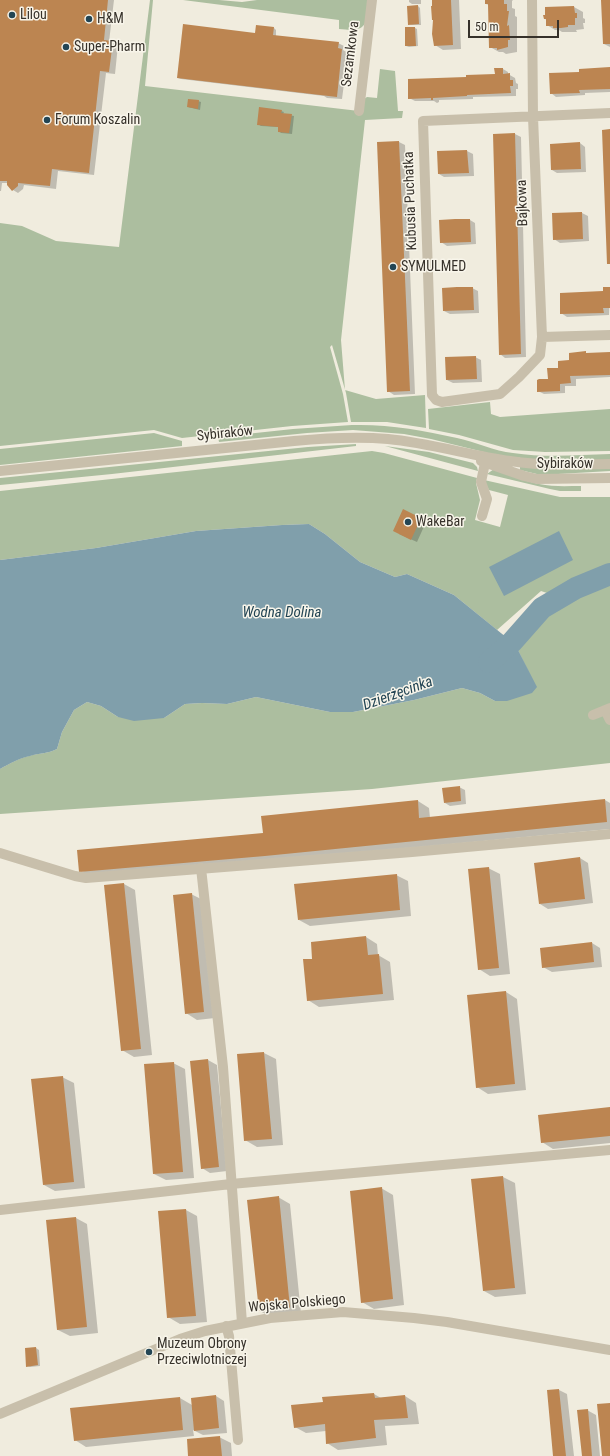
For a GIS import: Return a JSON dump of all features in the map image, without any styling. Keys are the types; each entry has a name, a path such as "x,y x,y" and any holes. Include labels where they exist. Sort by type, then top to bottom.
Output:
{"street":[{"name":"Sezamkowa","path":"359,112 372,0"},
{"name":"Bajkowa","path":"532,0 533,117 542,337"},
{"name":"Kubusia Puchatka","path":"542,337 540,355 500,394 442,402 436,400 432,395 423,121 610,114"},
{"path":"542,337 610,335"},
{"name":"Sybiraków","path":"0,471 326,438 388,439 425,444 452,451 524,463 563,465 610,464"},
{"name":"Sybiraków","path":"452,451 524,476 537,479 610,478"},
{"path":"482,516 487,499 481,482 485,463"},
{"path":"593,715 607,709 610,720"},
{"path":"0,853 86,878 412,852 610,834"},
{"path":"201,868 223,1067 242,1322"},
{"path":"0,1210 231,1184 610,1150"},
{"name":"Wojska Polskiego","path":"0,1414 180,1339 242,1322 270,1318 343,1312 414,1318 447,1322 610,1350"},
{"path":"226,1326 229,1336 238,1440"}],"green space":[{"path":"150,0 153,0 145,86 359,111 364,99 367,97 377,98 380,69 395,71 398,111 403,111 402,118 365,120 341,340 345,389 332,345 330,347 343,394 348,422 292,426 182,438 154,430 0,446 0,223 22,226 56,241 119,247"},
{"path":"183,0 219,0 242,2 257,0 369,0 364,25 360,28 348,30 339,29 339,20"},
{"path":"345,390 376,399 425,395 426,428 387,422 351,422"},
{"path":"490,402 491,414 500,417 610,409 610,451 545,452 513,450 459,435 429,429 428,409"},
{"path":"352,425 379,425 418,430 525,455 549,456 610,454 610,460 546,461 496,455 404,434 353,430 219,442 218,437 293,429"},
{"path":"154,433 182,441 182,446 0,465 0,449"},
{"path":"356,444 356,446 112,474 0,485 0,478 308,447"},
{"path":"385,446 429,452 473,463 477,467 478,471"},
{"path":"372,451 477,478 476,483 480,500 475,520 500,527 508,495 489,490 484,480 560,497 610,497 610,568 550,594 541,591 497,630 454,595 407,574 395,577 360,562 325,534 309,524 196,531 96,548 0,560 0,491"},
{"path":"520,467 610,468 610,471 541,475 520,470"},
{"path":"494,469 522,480 539,484 555,486 581,486 581,491 560,491 487,474"},
{"path":"610,584 610,763 372,789 0,814 0,769 22,758 57,749 62,732 74,710 87,702 101,706 118,717 164,718 185,704 227,704 256,697 330,712 353,712 414,700 462,688 480,693 495,701 536,687 517,648 546,616 598,586"}],"water":[{"name":"Wodna Dolina","path":"309,524 325,534 360,562 395,577 407,574 454,595 512,642 517,648 537,687 532,693 507,701 495,701 480,693 462,688 414,700 353,712 330,712 256,697 227,704 185,704 164,718 134,721 118,717 101,706 87,702 74,710 62,732 57,749 22,758 0,769 0,560 96,548 196,531"},
{"path":"559,531 573,560 504,596 489,567"}],"building":[{"name":"Forum Koszalin","path":"0,0 108,0 104,40 113,41 109,72 100,71 89,173 52,169 50,186 18,183 18,186 12,191 7,185 7,181 0,181"},
{"path":"432,0 451,0 453,45 434,46 432,34"},
{"path":"485,0 504,0 504,4 507,4 507,11 509,11 507,26 509,25 510,40 508,40 508,47 497,50 497,48 489,48 488,4 485,4"},
{"path":"601,0 610,0 610,44 603,44"},
{"path":"418,5 419,24 408,25 407,6"},
{"path":"574,6 575,13 577,13 575,25 568,25 568,27 561,28 546,26 546,19 544,19 543,15 545,15 545,7"},
{"path":"183,24 255,33 256,25 274,27 273,35 339,42 338,48 342,49 337,97 177,78"},
{"path":"405,27 415,27 416,46 405,46"},
{"path":"610,67 610,89 579,90 580,93 550,94 549,73 579,72 579,69"},
{"path":"494,68 503,68 503,74 510,73 510,80 513,80 513,86 510,86 511,93 433,98 433,100 431,100 431,98 408,99 408,79 466,77 466,75 495,74"},
{"path":"188,99 199,100 198,109 187,107"},
{"path":"259,107 282,110 281,113 292,114 289,133 278,132 278,127 257,125"},
{"path":"610,129 610,264 607,264 602,130"},
{"path":"515,133 521,354 499,355 493,134"},
{"path":"399,141 410,391 387,392 377,142"},
{"path":"580,142 581,169 551,170 550,144"},
{"path":"467,150 469,173 438,174 437,151"},
{"path":"582,212 583,239 553,240 552,213"},
{"path":"470,219 471,242 440,243 439,220"},
{"path":"473,287 474,310 443,311 442,288"},
{"path":"603,287 610,287 610,308 603,308 604,313 560,314 560,293 603,291"},
{"path":"586,351 586,353 610,352 610,375 570,376 571,383 560,384 560,391 537,392 537,380 548,379 547,368 558,368 558,361 569,360 569,353"},
{"path":"476,356 477,379 446,380 445,357"},
{"path":"403,509 421,518 411,540 393,531"},
{"path":"460,786 461,801 444,803 442,788"},
{"path":"605,799 607,822 265,856 79,872 77,850 263,833 261,816 418,800 419,818"},
{"path":"580,857 585,899 539,904 534,863"},
{"path":"489,867 499,968 478,970 468,869"},
{"path":"397,874 400,910 298,920 294,884"},
{"path":"124,883 141,1049 121,1051 104,885"},
{"path":"192,893 204,1012 185,1014 173,895"},
{"path":"366,936 368,955 379,954 383,994 307,1001 303,959 312,959 311,942"},
{"path":"592,942 594,962 542,968 540,948"},
{"path":"506,991 515,1084 476,1088 467,995"},
{"path":"264,1052 272,1139 244,1141 237,1054"},
{"path":"208,1059 219,1167 201,1169 190,1061"},
{"path":"174,1062 183,1172 153,1174 144,1064"},
{"path":"63,1076 74,1182 43,1185 31,1079"},
{"path":"610,1107 610,1136 541,1143 538,1115"},
{"path":"503,1176 515,1288 483,1291 471,1179"},
{"path":"382,1187 393,1299 361,1303 350,1191"},
{"path":"279,1196 290,1308 259,1311 247,1200"},
{"path":"186,1209 196,1316 167,1318 158,1211"},
{"path":"76,1217 87,1327 57,1330 46,1220"},
{"path":"36,1347 38,1365 26,1367 25,1348"},
{"path":"559,1389 566,1456 553,1456 547,1390"},
{"path":"374,1393 375,1398 405,1395 408,1418 374,1420 376,1438 326,1444 325,1424 294,1428 291,1405 323,1402 322,1397"},
{"path":"216,1395 219,1428 194,1431 191,1398"},
{"path":"180,1397 183,1430 74,1441 70,1408"},
{"path":"610,1403 610,1456 602,1456 597,1404"},
{"path":"588,1409 592,1456 582,1456 577,1410"},
{"path":"220,1436 222,1456 188,1456 187,1439"}],"waterway":[{"name":"Dzierżęcinka","path":"489,662 512,642 542,608 576,588 610,574"}],"place":[{"name":"Lilou","path":"12,15"},
{"name":"H&M","path":"89,19"},
{"name":"Super-Pharm","path":"66,47"},
{"name":"Forum Koszalin","path":"47,120"},
{"name":"SYMULMED","path":"393,267"},
{"name":"WakeBar","path":"408,522"},
{"name":"Muzeum Obrony Przeciwlotniczej","path":"149,1352"}]}
